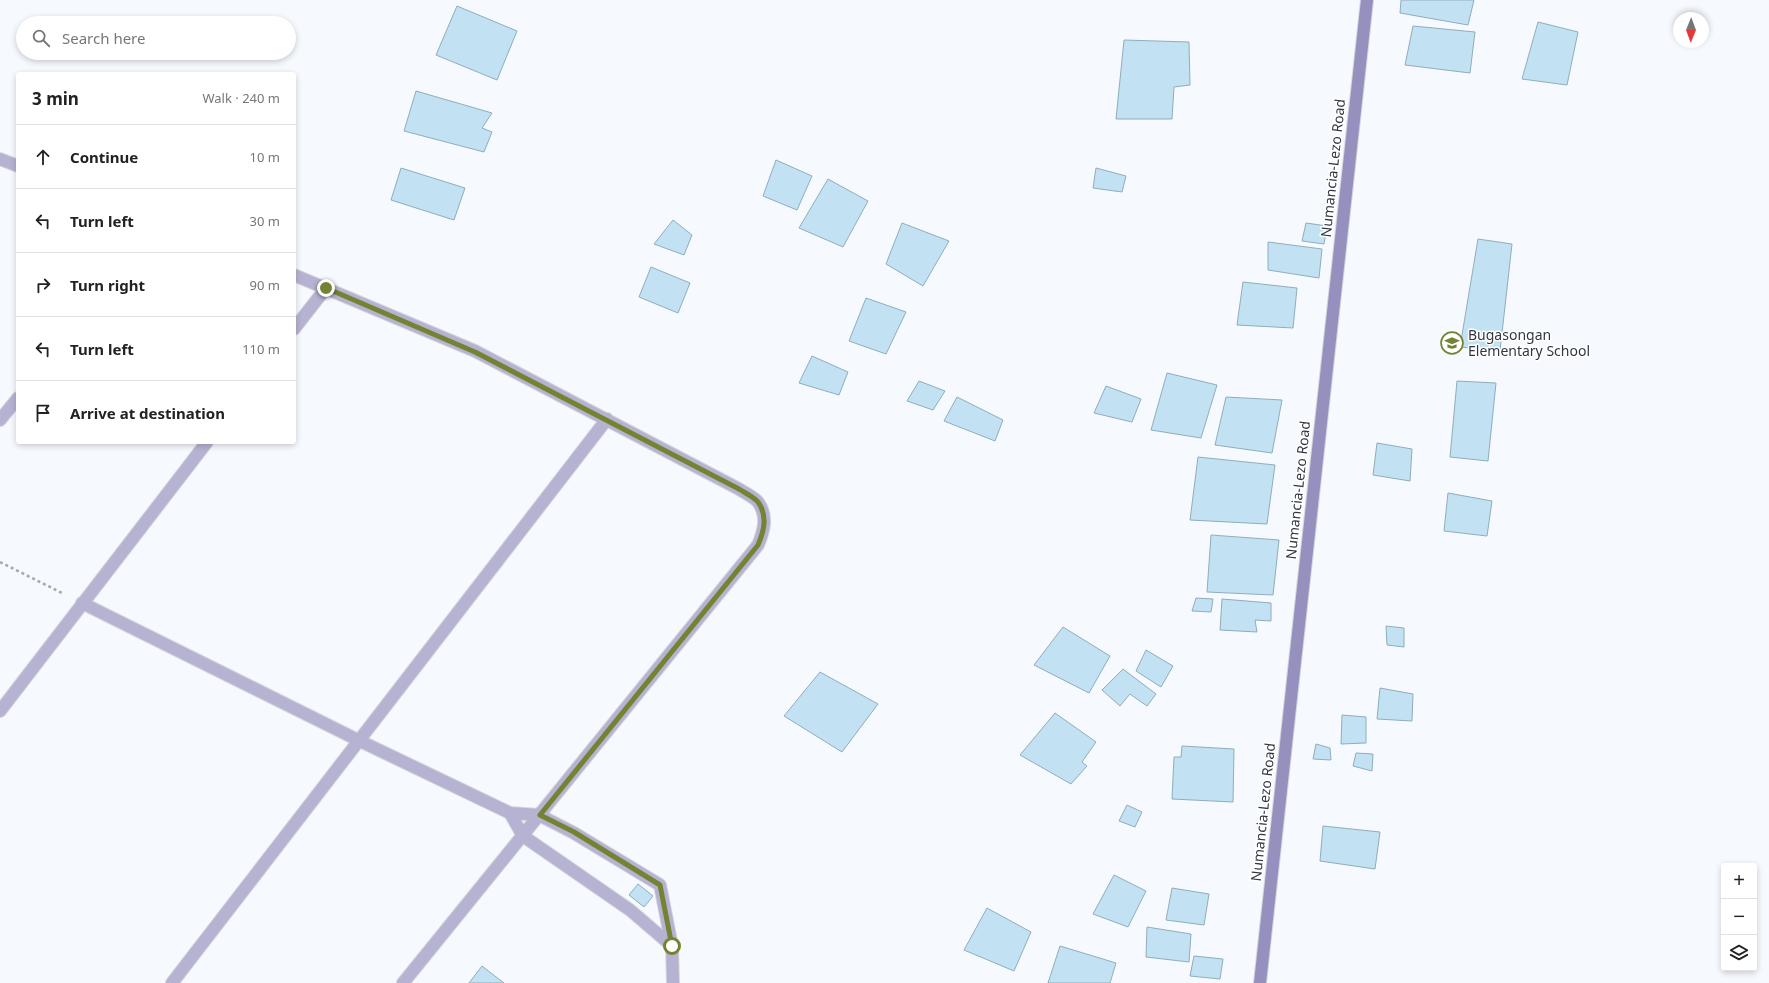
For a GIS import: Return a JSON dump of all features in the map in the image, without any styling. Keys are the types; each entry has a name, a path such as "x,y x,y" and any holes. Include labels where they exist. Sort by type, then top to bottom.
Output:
{"main road":[{"name":"Numancia-Lezo Road","path":"1260,983 1367,0"}],"street":[{"path":"0,159 16,165"},
{"path":"296,276 475,352 607,419 739,489 757,502 764,515 764,529 758,545 403,983"},
{"path":"296,326 326,288"},
{"path":"0,420 16,400"},
{"path":"172,983 607,419"},
{"path":"0,711 205,444"},
{"path":"82,603 360,741 510,813 540,815 574,832 660,885 672,946 673,983"},
{"path":"510,813 523,836 630,910 672,946"}],"path":[{"path":"0,562 82,603"}],"building":[{"path":"1401,0 1474,0 1468,25 1400,13"},
{"path":"457,6 517,31 497,80 436,55"},
{"path":"1538,22 1578,32 1567,85 1522,79"},
{"path":"1413,26 1475,32 1470,73 1405,65"},
{"path":"1124,40 1189,42 1190,85 1174,87 1172,119 1116,119"},
{"path":"416,91 492,113 482,128 492,132 484,152 404,131"},
{"path":"776,160 812,176 797,210 763,196"},
{"path":"401,168 465,188 454,220 391,200"},
{"path":"1096,168 1126,176 1122,192 1093,188"},
{"path":"828,179 868,201 843,247 799,228"},
{"path":"673,220 692,235 684,255 654,244"},
{"path":"902,223 949,241 923,286 886,264"},
{"path":"1306,223 1327,226 1324,244 1302,241"},
{"path":"1478,239 1512,244 1500,351 1460,347"},
{"path":"1268,242 1322,249 1319,278 1268,270"},
{"path":"651,267 690,283 678,313 639,297"},
{"path":"1243,282 1297,288 1293,328 1237,325"},
{"path":"866,298 906,312 886,354 849,341"},
{"path":"812,356 848,372 839,395 799,383"},
{"path":"1167,373 1217,385 1201,438 1151,430"},
{"path":"919,381 945,391 933,410 907,401"},
{"path":"1457,381 1496,383 1488,461 1450,457"},
{"path":"1106,386 1141,399 1132,422 1094,413"},
{"path":"957,397 1003,420 995,441 944,421"},
{"path":"1226,397 1282,400 1272,453 1215,445"},
{"path":"1377,443 1412,449 1410,481 1373,475"},
{"path":"1198,457 1275,465 1267,524 1190,520"},
{"path":"1448,493 1492,501 1487,536 1444,531"},
{"path":"1211,535 1279,540 1273,595 1207,592"},
{"path":"1196,598 1213,599 1211,612 1192,611"},
{"path":"1222,599 1271,603 1271,621 1255,620 1257,632 1220,630"},
{"path":"1386,626 1404,628 1404,647 1387,645"},
{"path":"1063,627 1110,656 1089,693 1034,665"},
{"path":"1146,650 1173,666 1161,687 1136,671"},
{"path":"1123,669 1156,694 1147,706 1130,694 1120,706 1102,690"},
{"path":"820,672 878,704 842,752 784,716"},
{"path":"1380,688 1413,694 1412,721 1377,719"},
{"path":"1055,713 1096,742 1082,762 1087,766 1071,784 1020,755"},
{"path":"1342,715 1366,717 1366,743 1341,744"},
{"path":"1316,744 1330,748 1331,760 1313,759"},
{"path":"1182,746 1234,749 1233,802 1172,799 1174,757 1181,757"},
{"path":"1356,753 1373,754 1372,771 1353,766"},
{"path":"1127,805 1142,812 1135,827 1119,821"},
{"path":"1323,826 1380,832 1375,869 1320,861"},
{"path":"1114,875 1146,891 1128,927 1093,914"},
{"path":"638,884 653,896 644,907 629,895"},
{"path":"1172,888 1209,894 1204,925 1166,920"},
{"path":"987,908 1031,932 1014,971 964,950"},
{"path":"1147,927 1191,934 1189,962 1146,957"},
{"path":"1060,946 1116,963 1110,983 1048,983"},
{"path":"1194,956 1223,959 1220,979 1190,976"},
{"path":"482,966 504,983 469,983"}],"place":[{"name":"Bugasongan Elementary School","path":"1452,343"}],"route":[{"path":"326,288 475,352 607,419 739,489 757,502 764,515 764,529 758,545 540,815 574,832 660,885 672,946"}]}
